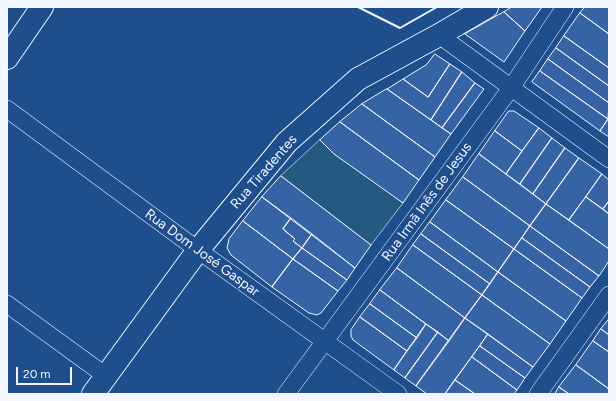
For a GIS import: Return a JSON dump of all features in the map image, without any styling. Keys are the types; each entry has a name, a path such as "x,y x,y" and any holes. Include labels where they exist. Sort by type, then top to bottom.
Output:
{"street":[{"path":"7,58 42,7"},
{"name":"Rua Tiradentes","path":"93,394 198,250 287,142 358,79 487,7"},
{"name":"Rua Irmã Inês de Jesus","path":"286,394 511,88 565,7"},
{"path":"439,35 609,158"},
{"name":"Rua Dom José Gaspar","path":"7,109 324,342 398,394"},
{"path":"538,394 609,295"},
{"path":"7,304 106,376"}],"shaded area":[{"path":"320,140 403,203 371,245 281,176"}],"building":[{"path":"512,7 542,7 525,31 504,12"},
{"path":"585,7 609,7 609,34 580,13"},
{"path":"504,12 525,31 504,62 465,34"},
{"path":"580,13 609,34 609,68 564,36"},
{"path":"564,36 609,68 609,86 556,48"},
{"path":"556,48 609,86 609,103 548,59"},
{"path":"435,54 450,64 428,97 403,79 426,65"},
{"path":"548,59 609,103 608,119 540,71"},
{"path":"450,64 462,72 431,120 387,89 403,79 428,97"},
{"path":"540,71 608,119 600,131 532,82"},
{"path":"462,72 475,83 442,128 431,120"},
{"path":"475,83 484,89 451,134 442,128"},
{"path":"387,89 451,134 435,157 362,104"},
{"path":"362,104 435,157 419,180 340,122"},
{"path":"509,111 514,111 539,128 522,151 495,131"},
{"path":"609,118 609,137 600,131"},
{"path":"340,122 419,180 403,203 334,154 320,140"},
{"path":"539,128 552,138 520,184 506,174"},
{"path":"495,131 522,151 506,174 479,154"},
{"path":"552,138 565,148 533,194 520,184"},
{"path":"565,148 579,158 546,204 533,194"},
{"path":"479,154 546,204 530,226 463,177"},
{"path":"579,158 602,174 569,220 546,204"},
{"path":"602,174 609,180 609,201 603,209 586,197"},
{"path":"281,176 371,245 355,268 262,197"},
{"path":"463,177 530,226 514,249 446,200"},
{"path":"262,197 291,218 283,229 295,239 293,241 302,248 293,259 243,221"},
{"path":"586,197 609,214 609,249 569,220"},
{"path":"446,200 514,249 498,272 430,222"},
{"path":"609,201 609,214 603,209"},
{"path":"546,204 609,249 609,261 599,276 530,226"},
{"path":"291,218 312,234 302,248 293,241 295,239 283,229"},
{"path":"243,221 293,259 272,287 231,255 227,248 229,239"},
{"path":"430,222 498,272 490,284 421,234"},
{"path":"530,226 599,276 590,287 522,238"},
{"path":"312,234 355,268 347,280 302,248"},
{"path":"421,234 490,284 482,295 413,245"},
{"path":"522,238 590,287 582,298 514,249"},
{"path":"413,245 482,295 465,318 397,268"},
{"path":"302,248 347,280 338,291 293,259"},
{"path":"514,249 582,298 566,321 498,272"},
{"path":"293,259 338,291 321,313 317,315 309,313 272,287"},
{"path":"397,268 465,318 449,341 380,290"},
{"path":"498,272 566,321 550,344 482,295"},
{"path":"380,290 426,324 417,338 370,304"},
{"path":"482,295 550,344 533,367 465,318"},
{"path":"370,304 417,338 407,351 360,317"},
{"path":"360,317 407,351 394,370 353,340 351,330"},
{"path":"465,318 488,334 445,394 427,394 416,386"},
{"path":"609,319 609,335 601,329"},
{"path":"426,324 438,332 405,378 394,370"},
{"path":"601,329 609,335 609,352 593,341"},
{"path":"438,332 449,341 416,386 405,378"},
{"path":"488,334 533,367 525,378 480,346"},
{"path":"593,341 609,352 609,389 576,365"},
{"path":"480,346 525,378 517,390 472,357"},
{"path":"472,357 517,390 514,394 475,394 455,380"},
{"path":"576,365 609,389 609,394 569,394 559,387"},
{"path":"455,380 475,394 445,394"},
{"path":"559,387 569,394 555,394"}],"wall":[{"path":"358,7 400,28 437,7"}]}
